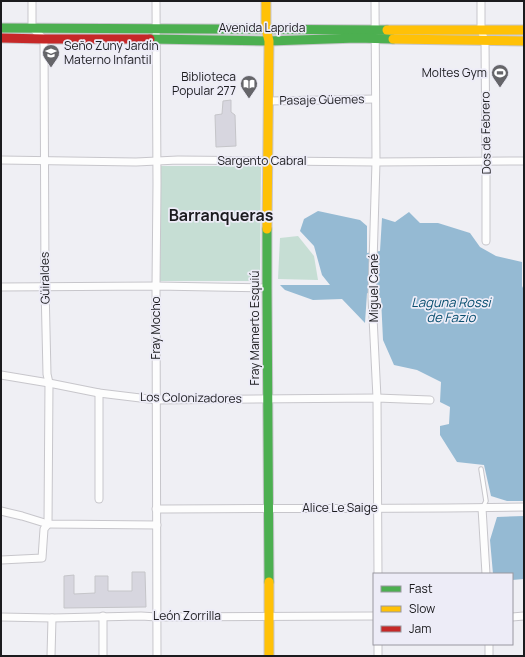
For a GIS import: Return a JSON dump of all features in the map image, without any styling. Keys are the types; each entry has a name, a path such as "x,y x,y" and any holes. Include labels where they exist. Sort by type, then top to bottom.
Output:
{"main road":[{"name":"Fray Mamerto Esquiú","path":"266,1 266,29 269,41 267,288 269,656"},
{"name":"Avenida Laprida","path":"1,28 266,29 485,41 524,41"},
{"name":"Avenida Laprida","path":"1,38 269,41 357,38 375,34 524,30"}],"street":[{"path":"32,1 32,28 44,39"},
{"name":"Fray Mocho","path":"156,1 157,656"},
{"name":"Miguel Cané","path":"375,1 376,162 372,297 377,398 378,573"},
{"name":"Dos de Febrero","path":"481,1 481,30 485,41 486,241"},
{"name":"Güiraldes","path":"1,560 42,558 44,529 48,524 49,383 45,286 44,39"},
{"name":"Pasaje Güemes","path":"269,101 376,99"},
{"name":"Sargento Cabral","path":"1,160 136,162 178,160 376,162 524,161"},
{"path":"1,287 156,286 267,288"},
{"name":"Los Colonizadores","path":"1,375 100,393 157,400 377,398 430,400"},
{"path":"99,499 100,393"},
{"name":"Alice Le Saige","path":"156,509 524,507"},
{"path":"482,508 486,573"},
{"path":"1,511 48,524 157,525"},
{"path":"103,616 103,656"},
{"name":"León Zorrilla","path":"1,618 103,616 373,616"},
{"path":"513,616 524,616"},
{"path":"51,656 52,618"},
{"path":"378,645 378,656"},
{"path":"489,645 489,656"}],"lane":[{"path":"481,470 486,501 482,508"}],"green space":[{"path":"161,166 261,166 260,281 160,281"},
{"path":"298,236 314,256 318,280 278,279 280,238"}],"water":[{"name":"Laguna Rossi de Fazio","path":"318,211 360,220 367,226 367,253 380,251 382,218 395,222 409,212 420,223 438,223 470,233 480,247 496,256 522,262 522,286 524,290 524,501 507,501 491,496 484,465 457,462 440,435 440,426 449,424 450,407 440,402 441,382 417,370 394,365 383,340 381,298 367,293 365,323 342,299 313,300 285,290 280,285 330,285 322,275 314,246 300,231 304,219"},
{"path":"524,516 524,579 513,580 513,573 493,573 490,540 497,517"}],"building":[{"path":"231,100 231,112 235,115 236,146 216,147 215,115 222,114 223,101"},
{"path":"132,572 145,572 146,607 64,608 64,576 74,575 74,594 95,593 95,576 108,576 108,591 132,591"}],"traffic: fast":[{"path":"1,28 387,30"},
{"path":"150,39 269,41 357,38 393,39"},
{"path":"267,229 269,582"}],"traffic: slow":[{"path":"266,1 266,29 269,41 267,229"},
{"path":"387,30 524,30"},
{"path":"393,39 524,41"},
{"path":"269,582 269,656"}],"traffic: jam":[{"path":"1,38 150,39"}],"place":[{"name":"Seño Zuny Jardín Materno Infantil","path":"51,68"},
{"name":"Moltes Gym","path":"500,88"},
{"name":"Biblioteca Popular 277","path":"249,99"}],"district":[{"name":"Barranqueras","path":"221,215"}]}
